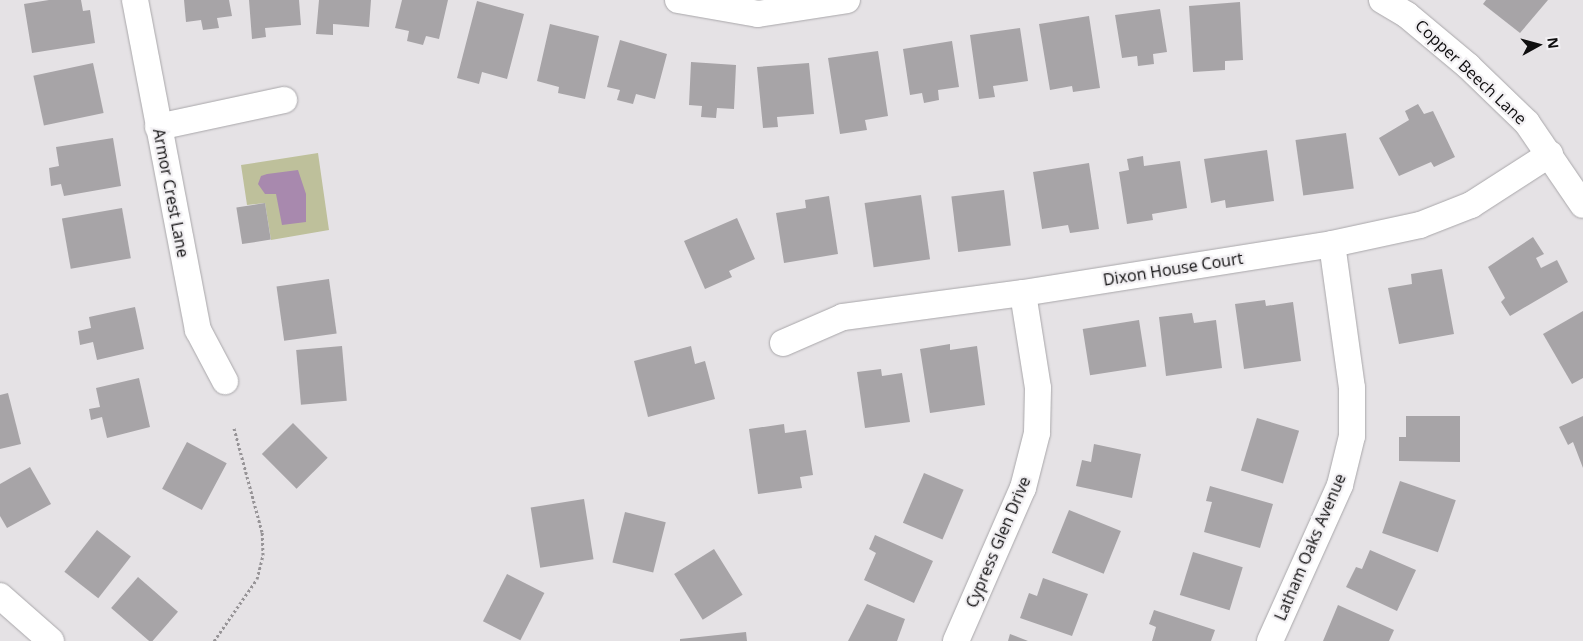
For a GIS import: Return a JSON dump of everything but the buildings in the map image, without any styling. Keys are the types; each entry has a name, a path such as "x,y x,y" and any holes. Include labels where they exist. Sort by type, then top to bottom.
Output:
{"street":[{"name":"Armor Crest Lane","path":"135,0 198,330 225,381"},
{"path":"678,0 758,14 847,0"},
{"name":"Copper Beech Lane","path":"1382,0 1408,15 1468,66 1527,123 1550,154 1583,205"},
{"path":"158,127 284,100"},
{"name":"Dixon House Court","path":"783,343 843,317 1023,293 1332,244 1420,225 1471,205 1550,154"},
{"name":"Latham Oaks Avenue","path":"1270,641 1340,484 1352,436 1352,388 1332,244"},
{"name":"Cypress Glen Drive","path":"956,641 1023,488 1037,433 1038,388 1023,293"},
{"path":"0,596 35,637"}],"path":[{"path":"214,641 257,580 263,555 262,532 234,428"}],"green space":[{"path":"318,153 329,230 271,240 265,203 247,205 241,165"}],"shaded area":[{"path":"298,170 306,194 306,222 282,225 276,194 265,194 258,184 261,176"}]}
